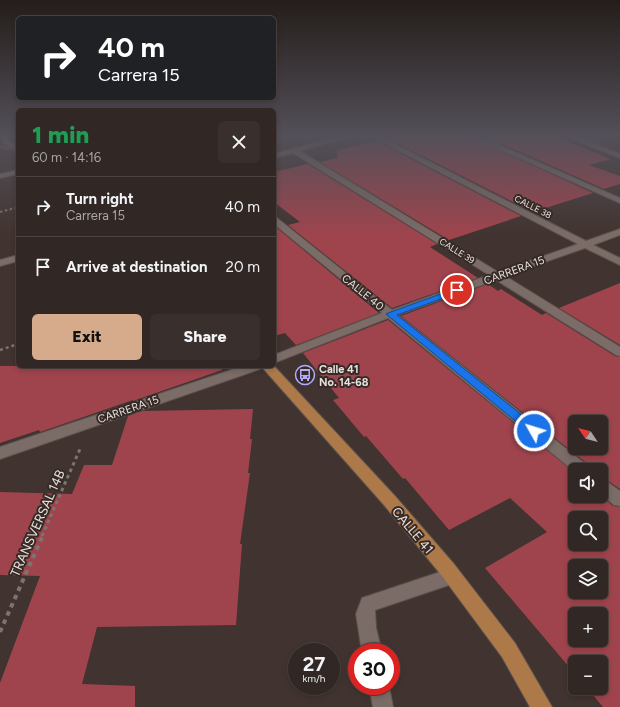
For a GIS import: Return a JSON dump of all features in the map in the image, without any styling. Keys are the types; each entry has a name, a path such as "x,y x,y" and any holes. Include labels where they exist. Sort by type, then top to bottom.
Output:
{"main road":[{"name":"CALLE 41","path":"269,368 368,476 452,576 504,643 542,707"}],"street":[{"name":"CALLE 39","path":"324,169 620,352"},
{"name":"CALLE 38","path":"437,169 620,262"},
{"path":"547,169 620,201"},
{"path":"0,176 16,172"},
{"name":"CALLE 40","path":"276,222 573,463"},
{"name":"CARRERA 15","path":"276,359 390,314 620,232"},
{"path":"0,263 16,259"},
{"name":"CARRERA 15","path":"0,453 250,368"},
{"path":"608,491 620,500"},
{"path":"370,643 365,616 365,610 368,604 452,576"},
{"path":"381,695 383,707"}],"path":[{"path":"0,212 15,208 16,209"},
{"path":"0,350 16,345"},
{"name":"TRANSVERSAL 14B","path":"0,632 92,421"}],"building":[{"path":"287,169 316,169 437,244 430,247 478,278 392,308 288,225 300,222 276,204 276,172"},
{"path":"332,169 430,169 521,216 449,240"},
{"path":"448,169 540,169 593,193 533,212"},
{"path":"559,169 600,169 620,176 620,184 604,189"},
{"path":"276,228 379,313 296,345 285,333 276,335"},
{"path":"620,283 620,345 559,308"},
{"path":"488,284 498,291 501,289 542,315 546,313 615,356 620,357 620,489 608,481 608,463 586,463 576,455 608,455 608,415 568,415 568,448 401,316"},
{"path":"388,320 568,467 568,503 608,502 613,506 620,507 620,707 603,707 593,695 608,695 608,655 568,655 568,666 485,568 547,532 510,498 449,530 405,478 403,479 366,436 364,437 333,400 339,398 303,353"},
{"path":"0,366 16,366 16,368 222,368 222,370 133,401 40,432 39,430 0,443"},
{"path":"253,409 250,439 252,439 248,473 250,473 240,544 242,544 236,625 97,627 82,684 135,686 135,707 0,707 0,683 40,576 0,575 0,492 72,494 84,465 112,465 128,416 142,411"}],"place":[{"name":"Calle 41 No. 14-68","path":"305,375"}],"route":[{"path":"457,290 390,314 534,431"}]}
